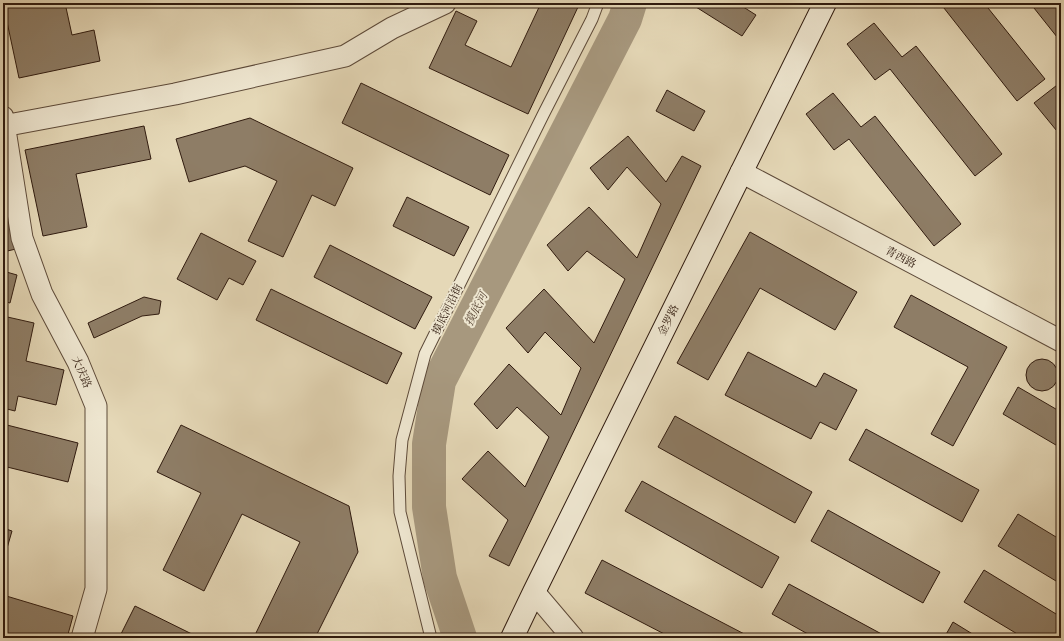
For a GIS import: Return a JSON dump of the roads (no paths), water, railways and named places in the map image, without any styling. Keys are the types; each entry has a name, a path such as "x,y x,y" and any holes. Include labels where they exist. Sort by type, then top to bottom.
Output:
{"street":[{"path":"4,123 174,94 345,56 392,28 445,3"},
{"name":"金罗路","path":"512,638 825,3"},
{"name":"大庆路","path":"4,123 22,238 42,294 78,362 96,406 96,589 82,638"},
{"name":"青西路","path":"741,172 1061,341"},
{"path":"534,592 573,638"}],"lane":[{"name":"摸底河沿街","path":"431,638 400,512 399,476 401,447 417,380 425,354 542,115 592,19 598,3"}],"waterway":[{"name":"摸底河","path":"460,638 440,578 429,507 429,444 439,381 625,19 630,3"}]}
